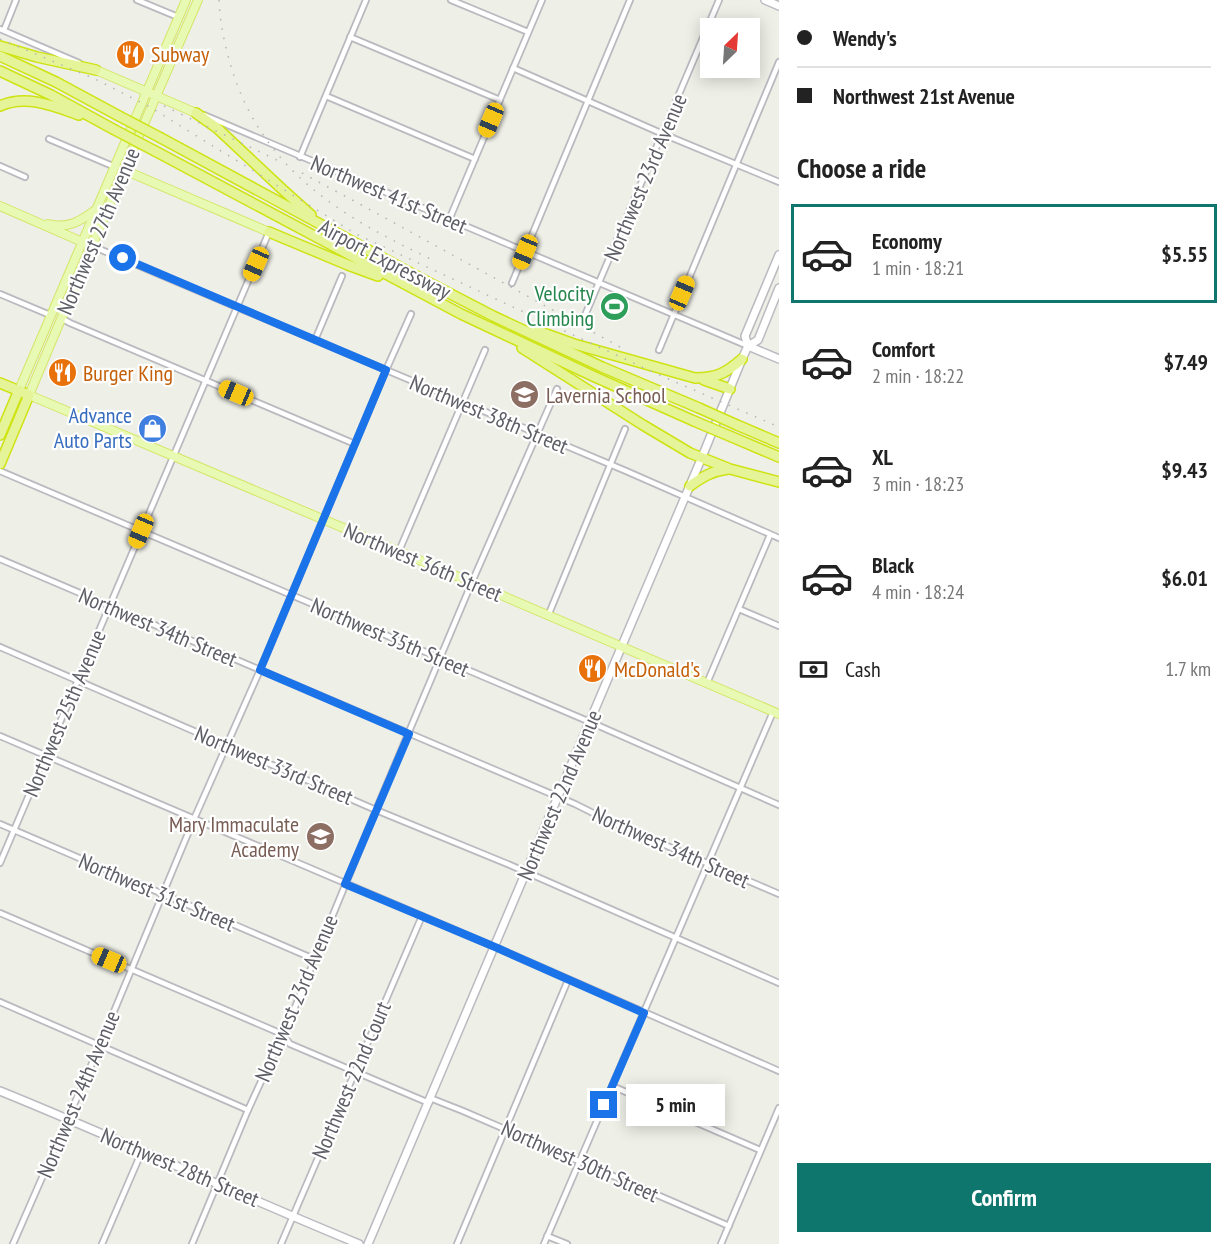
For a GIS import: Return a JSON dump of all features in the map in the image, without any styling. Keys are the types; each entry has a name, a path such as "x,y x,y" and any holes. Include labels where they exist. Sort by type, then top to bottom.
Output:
{"highway":[{"path":"0,46 96,70"},
{"name":"Airport Expressway","path":"0,56 56,82 493,316 602,367 779,443"},
{"name":"Airport Expressway","path":"0,71 51,95 409,288 506,336 779,458"},
{"path":"0,106 32,101 50,105 113,129"},
{"path":"196,113 217,128 327,228"},
{"path":"269,232 409,288"},
{"path":"493,316 574,344 730,389"},
{"path":"506,336 531,355 690,453 730,469 779,482"},
{"path":"695,378 719,375 742,359"},
{"name":"Northwest 36th Street","path":"0,382 29,395"},
{"name":"Northwest 27th Avenue","path":"0,435 19,390"},
{"name":"Northwest 27th Avenue","path":"0,464 29,395"},
{"path":"690,486 711,472 730,469"}],"main road":[{"name":"Northwest 27th Avenue","path":"19,390 186,0"},
{"name":"Northwest 27th Avenue","path":"29,395 198,0"},
{"path":"765,0 779,6"},
{"path":"180,41 178,17 194,10"},
{"name":"Northwest 41st Street","path":"96,70 196,113"},
{"path":"124,170 269,232"},
{"name":"Northwest 38th Street","path":"0,206 92,246"},
{"path":"33,219 53,225 67,226 77,223 95,210"},
{"name":"Northwest 22nd Avenue","path":"748,346 745,336 779,255"},
{"name":"Northwest 22nd Avenue","path":"368,1244 742,359 748,346 758,340 779,289"},
{"path":"58,296 60,307 58,313 61,318"},
{"name":"Northwest 41st Street","path":"748,346 779,359"},
{"name":"Northwest 36th Street","path":"29,395 776,713"},
{"name":"Northwest 28th Street","path":"0,1091 359,1244"}],"street":[{"path":"2,30 16,0"},
{"path":"138,0 178,17"},
{"path":"300,157 366,0"},
{"path":"451,0 528,32"},
{"path":"449,220 542,0"},
{"path":"512,283 630,0"},
{"name":"Northwest 23rd Avenue","path":"583,320 719,0"},
{"name":"Northwest 41st Street","path":"2,30 96,70"},
{"path":"350,36 500,100"},
{"path":"658,350 779,62"},
{"path":"513,68 779,182"},
{"path":"326,96 475,159"},
{"name":"Northwest 41st Street","path":"196,113 222,122 748,346"},
{"path":"49,139 124,170"},
{"path":"0,166 25,177"},
{"name":"Northwest 25th Avenue","path":"0,863 269,232"},
{"name":"Northwest 38th Street","path":"92,246 779,538"},
{"path":"315,340 342,276"},
{"path":"766,283 779,289"},
{"path":"0,294 50,315"},
{"name":"Northwest 24th Avenue","path":"13,1244 411,314"},
{"path":"61,318 355,444"},
{"path":"399,551 484,350"},
{"name":"Northwest 23rd Avenue","path":"192,1244 248,1110 295,1008 472,582 557,389"},
{"path":"548,616 625,429"},
{"name":"Northwest 35th Street","path":"0,471 590,722 779,805"},
{"path":"707,683 770,534"},
{"name":"Northwest 34th Street","path":"0,559 558,797 779,894"},
{"path":"739,609 779,626"},
{"name":"Northwest 33rd Street","path":"0,647 779,982"},
{"path":"544,1244 707,863 776,713"},
{"path":"0,736 779,1071"},
{"name":"Northwest 31st Street","path":"0,824 314,958"},
{"name":"Northwest 30th Street","path":"0,913 282,1034 290,1044 355,1072 506,1129 729,1226"},
{"name":"Northwest 22nd Court","path":"281,1244 422,916"},
{"path":"457,1244 568,980"},
{"path":"0,1002 248,1110"},
{"path":"612,1086 760,1150"},
{"path":"722,1244 779,1108"},
{"path":"102,1244 142,1151"},
{"path":"548,1236 567,1244"}],"railway":[{"path":"219,0 224,38 234,76 249,111 267,141 289,167 341,210 435,261"},
{"path":"0,39 95,79 148,106 356,234 657,374 779,427"},
{"path":"164,106 281,162"},
{"path":"302,173 620,347"}],"place":[{"name":"Subway","path":"130,54"},
{"name":"Velocity Climbing","path":"615,306"},
{"name":"Burger King","path":"62,373"},
{"name":"Lavernia School","path":"525,395"},
{"name":"Advance Auto Parts","path":"153,428"},
{"name":"McDonald's","path":"593,669"},
{"name":"Mary Immaculate Academy","path":"320,837"}],"route":[{"path":"123,258 386,370 260,670 409,734 345,884 644,1013 604,1105"}]}
